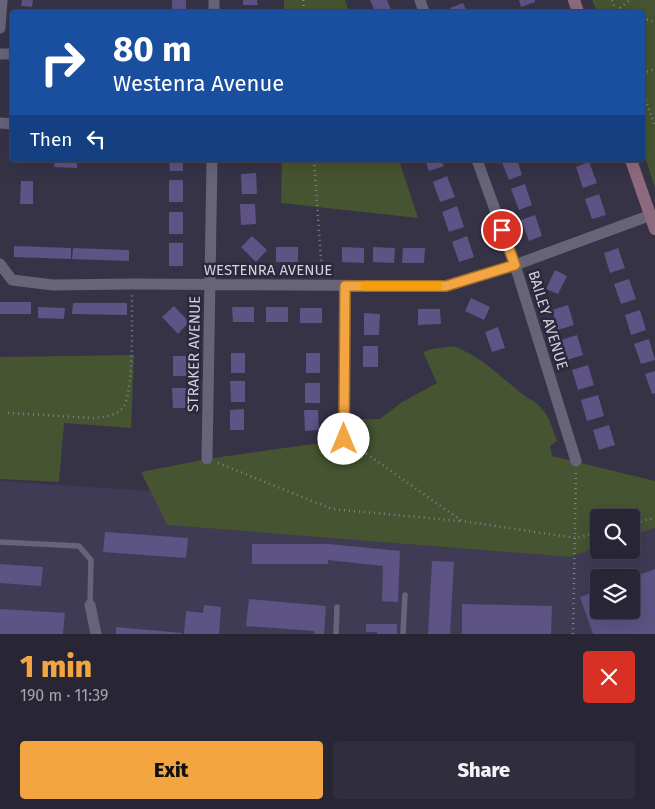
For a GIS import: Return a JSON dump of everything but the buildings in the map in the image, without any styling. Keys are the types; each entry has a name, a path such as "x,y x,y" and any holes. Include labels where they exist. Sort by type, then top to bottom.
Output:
{"main road":[{"path":"632,162 655,229"}],"street":[{"path":"0,28 2,0"},
{"name":"STRAKER AVENUE","path":"207,459 212,162"},
{"name":"BAILEY AVENUE","path":"478,162 515,265 576,462"},
{"name":"WESTENRA AVENUE","path":"0,264 12,280 52,285 446,286 515,265 650,215"},
{"path":"344,439 345,286"},
{"path":"90,604 96,634"}],"lane":[{"path":"0,542 80,546 91,560 90,604"},
{"path":"403,634 405,595"},
{"path":"336,634 337,607"}],"path":[{"path":"618,10 630,0"},
{"path":"645,98 655,126"},
{"path":"314,162 323,285"},
{"path":"8,413 93,418 107,416 123,408 128,397 130,376 133,284"},
{"path":"344,439 462,521"},
{"path":"207,459 332,509 462,521 576,538 590,534"},
{"path":"573,634 576,462"},
{"path":"640,522 655,518"}],"shaded area":[{"path":"0,481 150,491 167,525 569,557 590,550 590,559 640,559 640,533 655,528 655,634 0,634"}],"green space":[{"path":"284,0 345,0 348,10 284,10"},
{"path":"592,0 655,0 655,188 645,157 645,10 596,10"},
{"path":"282,162 400,162 418,218 281,203"},
{"path":"454,346 464,350 535,402 545,412 557,441 550,446 552,456 655,481 655,528 640,533 640,509 590,509 590,550 570,557 167,525 141,472 207,459 355,438 350,433 351,422 357,419 380,419 402,402 437,383 423,352"},
{"path":"134,355 131,428 64,423 59,482 0,479 0,357"}],"slow traffic":[{"path":"365,286 438,286"}],"route":[{"path":"344,439 345,286 446,286 515,265 502,230"}]}
